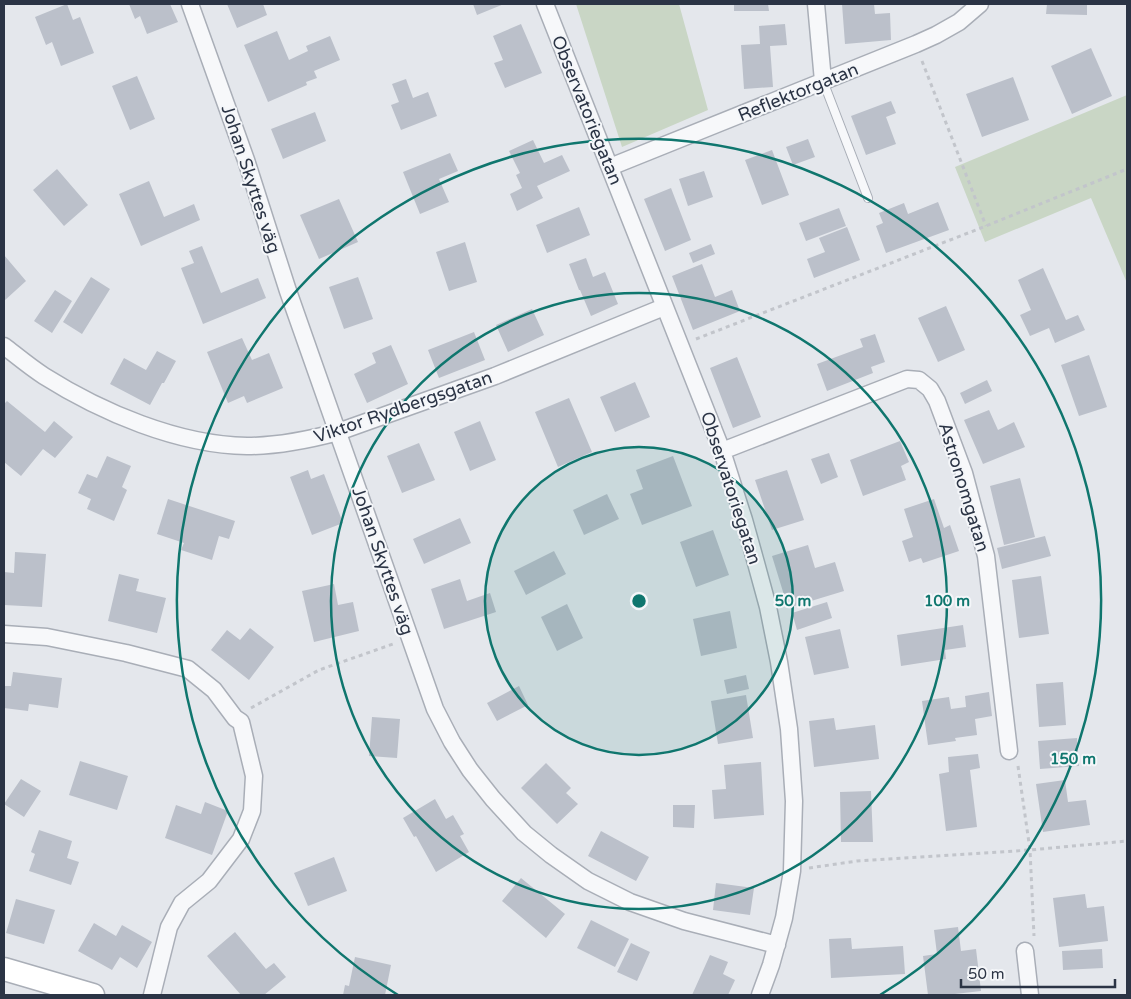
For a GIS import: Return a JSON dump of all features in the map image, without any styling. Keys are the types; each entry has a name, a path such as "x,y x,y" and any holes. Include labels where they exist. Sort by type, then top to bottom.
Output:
{"street":[{"name":"Johan Skyttes väg","path":"190,4 246,160 288,291 435,709 452,742 492,799 524,832 551,855 588,881 630,902 684,921 777,945"},
{"name":"Observatoriegatan","path":"545,4 722,451 744,520 768,607 779,662 789,729 794,801 792,871 784,918 771,966 760,995"},
{"path":"816,4 823,81"},
{"name":"Reflektorgatan","path":"610,167 916,44 959,22 980,4"},
{"name":"Viktor Rydbergsgatan","path":"4,346 43,376 91,403 138,424 184,438 218,444 247,446 282,444 338,432 495,376 664,307"},
{"name":"Astronomgatan","path":"722,451 907,379 919,380 930,388 937,401 964,473 986,556 1010,751"},
{"path":"4,634 47,637 126,653 188,670 214,690 235,718 241,722 254,776 252,811 241,839 209,881 182,903 169,927 152,995"},
{"path":"1025,951 1030,995"},
{"path":"4,969 93,995"}],"lane":[{"path":"823,81 868,198"}],"path":[{"path":"916,44 986,226"},
{"path":"680,346 1127,169"},
{"path":"235,718 319,670 410,638"},
{"path":"1010,751 1018,759 1030,850 1035,947 1025,951"},
{"path":"792,871 857,861 1030,850 1127,841"}],"green space":[{"path":"576,4 679,4 708,110 622,147"},
{"path":"1127,95 1127,283 1091,198 985,242 955,167"}],"building":[{"path":"67,4 73,20 80,17 94,53 61,66 52,42 46,45 35,17"},
{"path":"129,4 170,4 178,22 147,34 140,16 135,19"},
{"path":"227,4 263,4 267,15 237,28"},
{"path":"473,4 504,4 477,15"},
{"path":"734,4 768,4 769,11 734,11"},
{"path":"842,4 874,4 875,14 890,13 891,40 845,44"},
{"path":"1047,4 1087,4 1087,15 1046,14"},
{"path":"521,24 542,73 505,88 494,63 503,60 493,36"},
{"path":"785,24 787,45 770,46 773,87 744,89 741,45 760,44 759,26"},
{"path":"277,31 289,60 308,51 306,46 330,36 340,60 314,71 317,78 306,82 307,85 268,102 244,45"},
{"path":"1091,48 1112,96 1072,114 1051,66"},
{"path":"137,76 155,119 130,130 112,86"},
{"path":"1013,77 1029,120 982,137 966,94"},
{"path":"406,79 413,98 428,92 437,116 401,130 391,105 399,102 392,84"},
{"path":"891,101 896,113 886,117 896,144 866,155 851,116"},
{"path":"315,112 326,141 283,159 271,129"},
{"path":"808,139 815,157 793,165 786,147"},
{"path":"533,140 544,163 562,155 570,171 537,186 543,198 517,211 510,194 522,188 516,175 520,173 509,151"},
{"path":"772,150 789,195 762,205 745,160"},
{"path":"450,153 458,171 439,179 449,202 420,214 403,172"},
{"path":"57,169 88,205 64,226 33,190"},
{"path":"704,171 713,197 688,206 679,179"},
{"path":"149,181 164,217 194,204 200,220 141,246 119,194"},
{"path":"671,188 691,240 665,251 644,199"},
{"path":"339,199 358,242 319,259 300,215"},
{"path":"938,202 949,230 886,253 876,226 883,223 879,213 904,203 908,214"},
{"path":"579,207 590,235 547,253 536,225"},
{"path":"839,208 846,226 806,241 799,223"},
{"path":"847,227 860,260 814,278 807,259 825,252 819,238"},
{"path":"465,242 477,282 449,291 436,252"},
{"path":"711,244 715,254 693,263 689,253"},
{"path":"202,246 221,293 258,278 266,298 203,324 181,268 194,263 189,251"},
{"path":"4,255 26,281 4,301"},
{"path":"586,258 593,277 605,272 618,304 591,316 569,264"},
{"path":"702,264 715,297 732,290 740,311 693,330 672,276"},
{"path":"1043,268 1066,320 1078,315 1085,330 1055,343 1049,328 1030,336 1020,315 1031,310 1018,280"},
{"path":"91,277 110,289 82,334 63,322"},
{"path":"358,277 373,319 344,329 329,287"},
{"path":"55,290 72,301 52,333 34,321"},
{"path":"946,306 965,350 938,362 918,318"},
{"path":"532,309 544,335 508,352 496,325"},
{"path":"474,332 485,360 439,378 428,350"},
{"path":"875,334 885,362 871,367 873,373 827,391 817,364 863,347 860,339"},
{"path":"242,338 252,360 269,353 283,388 247,403 244,396 228,403 207,352"},
{"path":"391,345 408,384 367,403 354,374 376,363 372,353"},
{"path":"157,351 176,361 150,405 110,384 124,358 146,370"},
{"path":"1089,355 1107,407 1079,416 1061,365"},
{"path":"737,357 761,417 733,428 710,368"},
{"path":"987,380 992,391 965,404 960,393"},
{"path":"635,382 650,417 615,432 600,397"},
{"path":"569,398 592,452 558,467 535,412"},
{"path":"7,401 45,432 54,421 73,437 55,458 43,449 21,476 4,462 4,404"},
{"path":"989,410 998,430 1014,422 1025,447 983,464 964,420"},
{"path":"480,421 496,460 470,471 454,432"},
{"path":"900,441 909,462 901,466 906,480 863,496 850,460"},
{"path":"419,443 435,480 402,493 387,456"},
{"path":"829,453 838,477 821,484 811,459"},
{"path":"107,456 131,466 122,487 127,490 114,521 87,509 91,499 78,493 87,474 97,478"},
{"path":"673,456 692,506 642,525 630,494 643,489 636,470"},
{"path":"308,470 311,479 324,474 343,523 312,535 290,477"},
{"path":"787,470 804,520 772,530 755,480"},
{"path":"1020,478 1035,537 1004,545 990,486"},
{"path":"607,494 619,519 584,535 573,510"},
{"path":"168,499 235,521 229,539 219,536 212,560 181,550 184,543 157,534"},
{"path":"934,499 944,528 950,525 959,551 923,563 921,558 909,562 902,541 913,537 904,509"},
{"path":"460,518 471,543 424,564 413,539"},
{"path":"713,530 729,575 696,587 680,542"},
{"path":"1045,536 1051,556 1002,569 997,548"},
{"path":"808,545 815,568 835,562 844,591 788,608 772,556"},
{"path":"554,551 566,574 526,595 514,571"},
{"path":"15,552 46,554 42,607 4,605 4,572 14,573"},
{"path":"119,574 139,579 136,591 166,598 157,633 108,621"},
{"path":"1041,576 1049,634 1019,638 1012,580"},
{"path":"460,579 467,601 490,593 496,612 444,629 431,589"},
{"path":"334,584 338,605 353,602 359,631 314,642 302,591"},
{"path":"827,602 832,618 797,630 792,613"},
{"path":"567,604 583,638 557,651 541,617"},
{"path":"730,611 737,648 701,656 693,619"},
{"path":"963,625 966,647 945,650 946,659 901,666 897,635"},
{"path":"250,628 274,647 249,680 211,650 227,630 240,640"},
{"path":"840,629 849,668 814,675 805,637"},
{"path":"13,672 62,678 58,708 29,704 28,711 4,708 5,686 11,686"},
{"path":"746,675 749,689 727,694 724,680"},
{"path":"1063,682 1066,725 1039,727 1036,684"},
{"path":"519,686 528,705 497,721 487,703"},
{"path":"989,692 992,716 975,719 977,735 955,738 956,741 928,745 922,701 949,697 951,709 966,707 965,696"},
{"path":"746,695 753,738 718,744 711,701"},
{"path":"372,717 400,719 397,758 369,756"},
{"path":"834,718 836,730 875,725 879,759 814,767 809,721"},
{"path":"1077,738 1079,766 1040,769 1038,741"},
{"path":"978,754 980,768 970,770 977,827 946,831 939,774 949,772 948,757"},
{"path":"80,761 128,776 117,810 69,795"},
{"path":"761,762 764,815 714,819 712,790 726,789 724,765"},
{"path":"546,763 571,788 566,793 578,804 557,824 521,788"},
{"path":"21,779 41,791 24,817 4,804"},
{"path":"1065,780 1068,802 1086,800 1090,825 1043,832 1036,784"},
{"path":"871,791 873,842 841,842 840,792"},
{"path":"435,799 446,819 453,815 464,834 460,836 469,852 436,872 416,836 414,837 403,818"},
{"path":"205,802 228,811 212,855 165,838 176,805 201,814"},
{"path":"673,805 695,805 694,828 673,827"},
{"path":"39,830 72,841 67,858 79,862 71,885 29,871 35,854 31,852"},
{"path":"601,831 649,857 636,881 588,856"},
{"path":"334,857 347,891 308,906 294,873"},
{"path":"521,878 565,914 546,938 502,901"},
{"path":"716,883 754,888 750,915 713,910"},
{"path":"1085,894 1087,908 1104,906 1108,941 1059,947 1053,898"},
{"path":"16,899 55,910 44,944 6,933"},
{"path":"591,920 629,939 615,967 577,948"},
{"path":"94,923 116,936 122,925 152,942 137,968 120,957 112,970 78,951"},
{"path":"958,927 961,951 976,949 981,991 928,995 923,956 937,954 934,930"},
{"path":"235,932 266,969 274,963 286,977 264,995 241,995 207,956"},
{"path":"851,938 852,949 903,946 905,974 831,978 829,939"},
{"path":"631,943 650,952 637,981 617,972"},
{"path":"1102,949 1103,968 1063,970 1062,951"},
{"path":"710,955 728,962 723,974 735,980 728,995 692,995"},
{"path":"355,957 391,965 385,995 343,995 345,985 349,986"}]}
